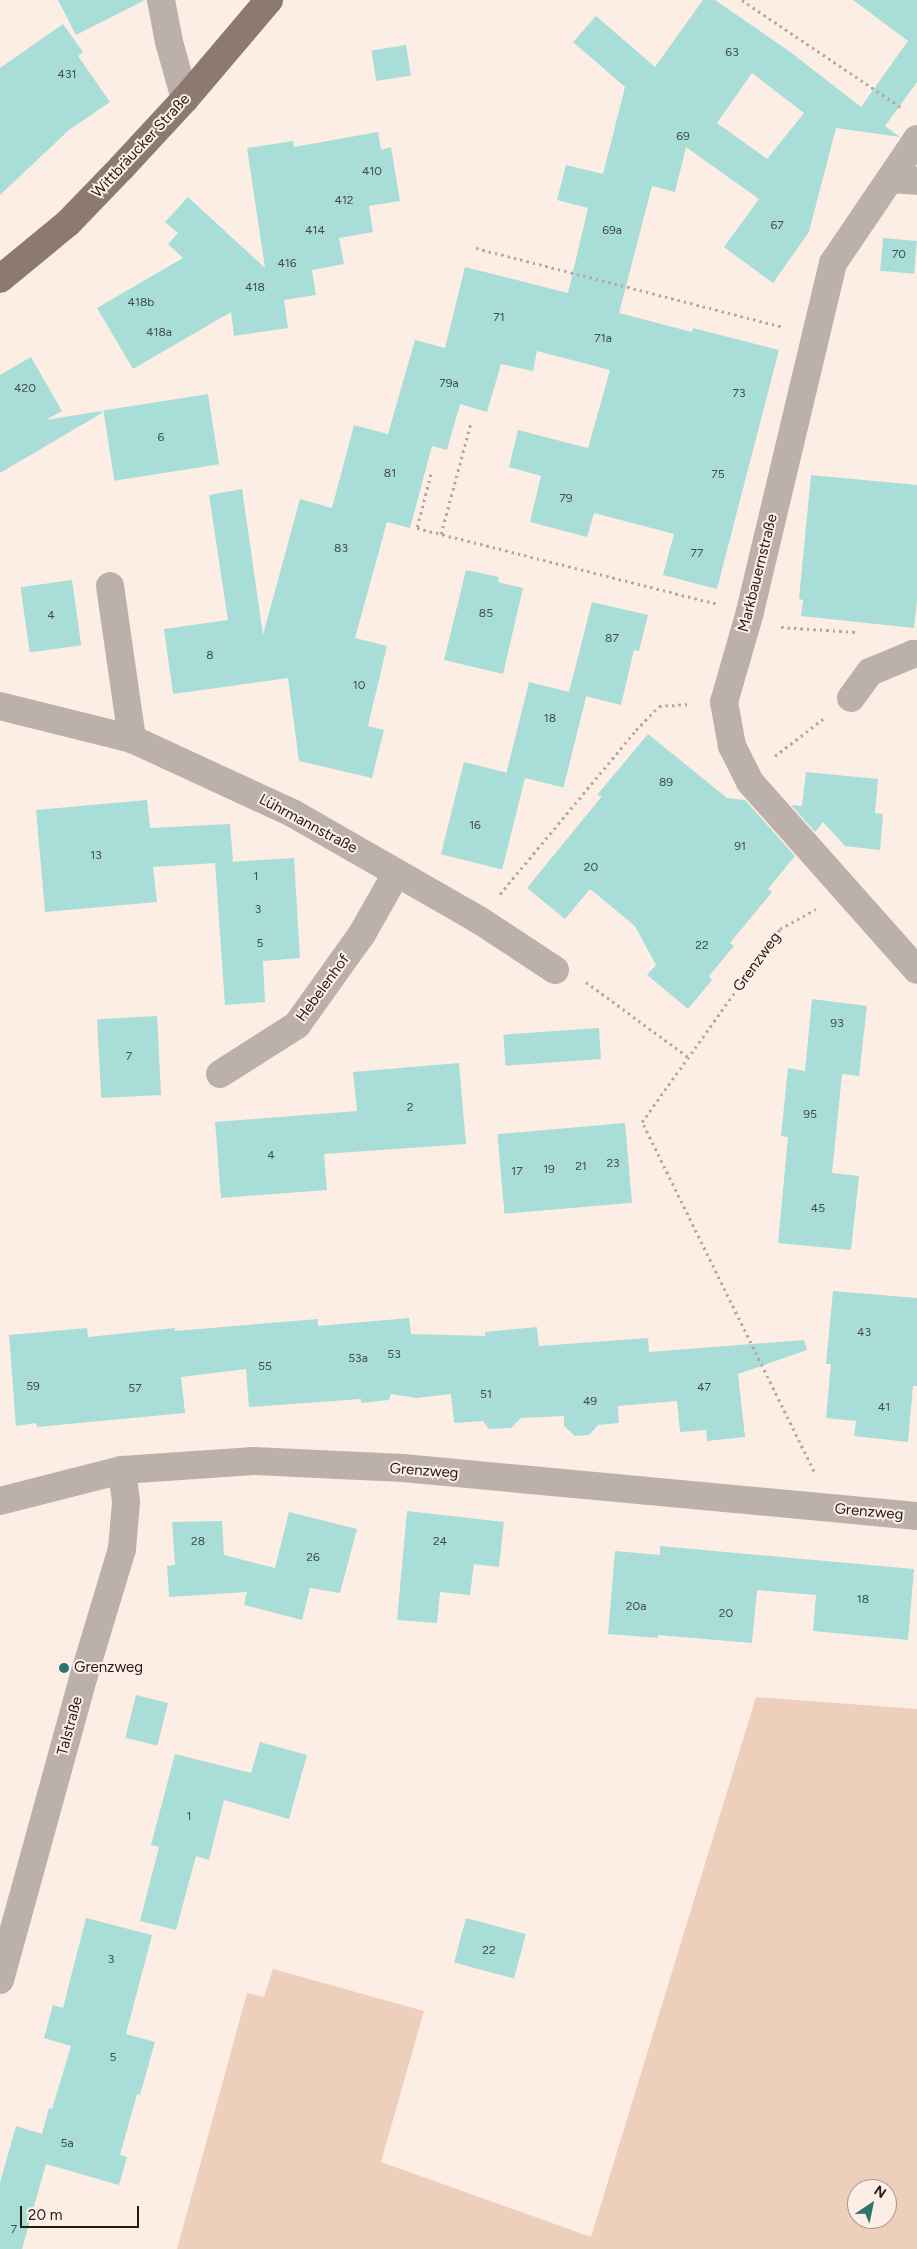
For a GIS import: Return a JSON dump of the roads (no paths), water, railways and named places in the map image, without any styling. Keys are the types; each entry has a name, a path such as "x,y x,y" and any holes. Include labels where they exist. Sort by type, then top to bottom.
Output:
{"main road":[{"name":"Wittbräucker Straße","path":"0,279 68,223 185,98 269,0"}],"street":[{"path":"161,0 169,42 185,98"},
{"name":"Markbauernstraße","path":"917,139 833,263 750,612 724,702 732,746 750,782 917,970"},
{"path":"890,179 917,181"},
{"path":"110,586 132,739"},
{"path":"851,698 870,672 917,654"},
{"name":"Lührmannstraße","path":"0,706 132,739 294,814 396,874 480,920 555,970"},
{"name":"Hebelenhof","path":"220,1074 297,1025 362,934 396,874"},
{"name":"Grenzweg","path":"0,1501 122,1470 254,1462 403,1468 917,1516"},
{"name":"Talstraße","path":"0,1980 84,1675 122,1549 126,1502 122,1470"}],"place":[{"name":"Grenzweg","path":"64,1668"}]}
